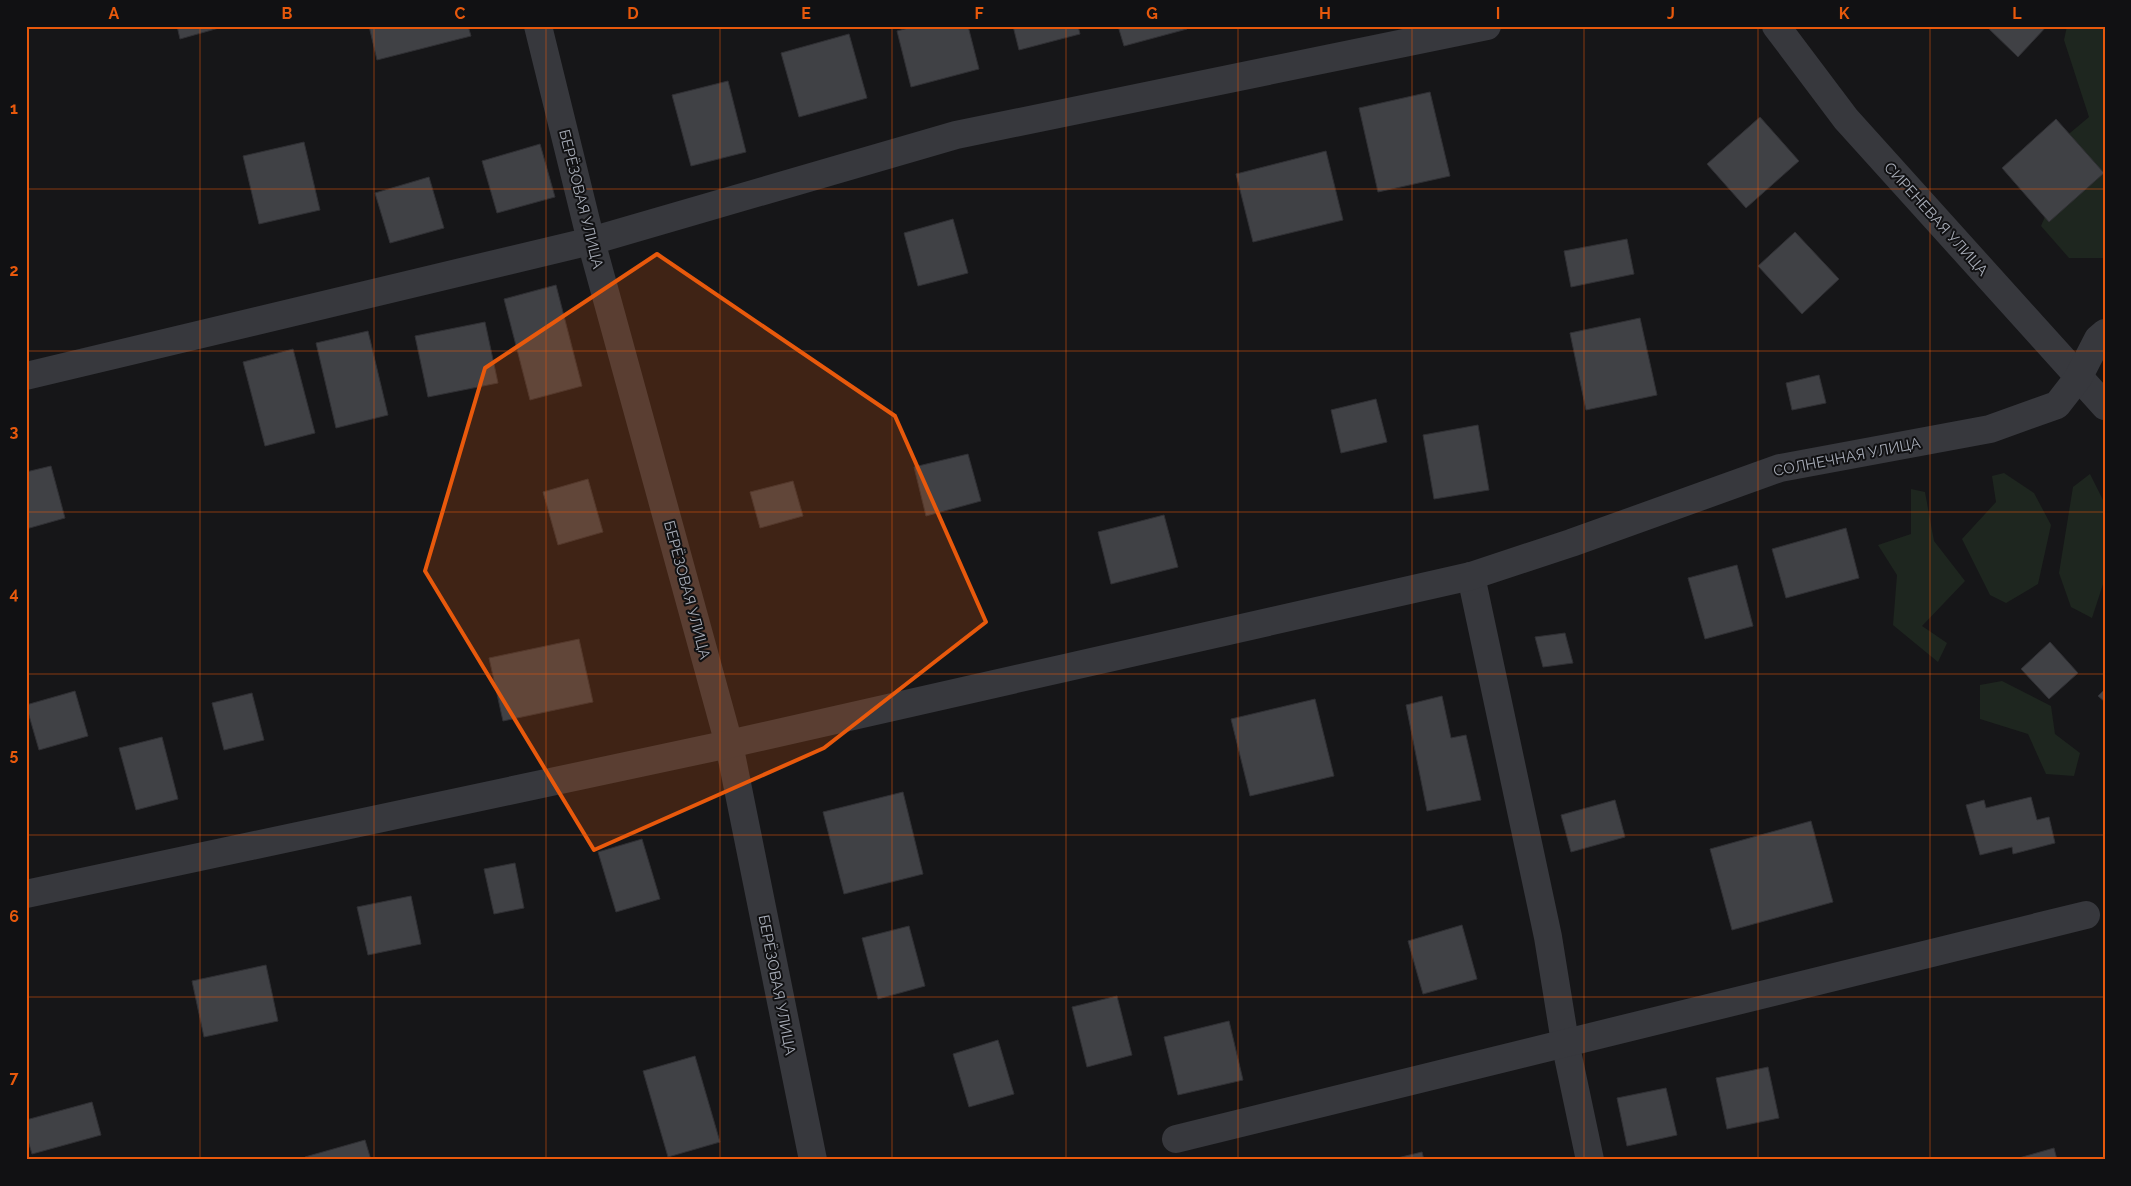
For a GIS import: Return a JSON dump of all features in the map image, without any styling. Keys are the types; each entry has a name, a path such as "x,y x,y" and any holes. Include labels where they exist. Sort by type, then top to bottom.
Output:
{"street":[{"name":"БЕРЁЗОВАЯ УЛИЦА","path":"538,26 591,241 729,744 813,1160"},
{"path":"26,376 591,241 956,135 1487,26"},
{"name":"СИРЕНЕВАЯ УЛИЦА","path":"1776,26 1846,119 2105,406"},
{"name":"СОЛНЕЧНАЯ УЛИЦА","path":"26,894 729,744 1471,576 1571,544 1780,468 1990,429 2057,405 2078,378 2098,339 2105,333"},
{"path":"1471,576 1548,937 1565,1042 1590,1160"},
{"path":"1176,1139 2086,915"}],"highlighted area":[{"path":"657,254 895,416 986,622 824,748 594,850 425,571 485,368"}],"shaded area":[{"path":"2067,26 2105,26 2105,260 2103,258 2069,258 2041,226 2050,205 2026,170 2089,117 2064,40"},
{"path":"2004,473 2034,493 2051,525 2038,584 2006,603 1990,595 1962,539 1996,502 1992,476"},
{"path":"2090,474 2105,504 2105,578 2092,618 2071,607 2059,573 2073,487"},
{"path":"1911,489 1925,492 1934,541 1965,581 1922,626 1947,643 1938,662 1893,625 1897,575 1878,545 1911,534"},
{"path":"2002,681 2051,706 2055,734 2080,753 2074,776 2046,774 2028,734 1980,719 1980,685"}],"building":[{"path":"177,26 226,26 180,39"},
{"path":"369,26 468,26 471,36 377,60"},
{"path":"916,26 968,26 979,69 911,87 897,31"},
{"path":"1013,26 1078,26 1080,34 1019,50"},
{"path":"1118,26 1186,26 1187,29 1124,46"},
{"path":"1986,26 2047,26 2018,57"},
{"path":"849,34 867,98 799,117 781,53"},
{"path":"728,81 746,152 691,166 672,95"},
{"path":"1430,92 1450,176 1378,192 1359,108"},
{"path":"1760,117 1799,161 1746,208 1707,164"},
{"path":"2056,119 2104,173 2049,222 2002,168"},
{"path":"304,142 320,210 259,224 243,156"},
{"path":"540,144 555,197 497,213 482,161"},
{"path":"1326,151 1343,220 1253,242 1236,174"},
{"path":"429,177 444,228 390,243 375,193"},
{"path":"953,219 968,273 918,286 904,233"},
{"path":"1795,232 1839,279 1802,314 1758,266"},
{"path":"1627,239 1634,274 1571,287 1564,251"},
{"path":"556,285 582,386 530,400 504,299"},
{"path":"1640,318 1657,395 1586,410 1570,333"},
{"path":"485,322 498,383 428,397 415,336"},
{"path":"368,331 388,415 336,428 316,343"},
{"path":"293,349 315,433 265,446 243,362"},
{"path":"1819,375 1826,403 1792,410 1786,383"},
{"path":"1376,399 1387,442 1341,453 1331,410"},
{"path":"1478,425 1489,490 1434,499 1423,435"},
{"path":"968,454 981,501 926,516 914,467"},
{"path":"51,466 65,518 26,529 26,472"},
{"path":"588,479 603,532 558,545 543,492"},
{"path":"793,481 803,516 760,528 750,492"},
{"path":"1164,515 1178,567 1111,584 1098,532"},
{"path":"1846,528 1859,578 1786,598 1772,549"},
{"path":"1737,565 1753,626 1705,639 1688,578"},
{"path":"1565,633 1573,663 1543,667 1535,637"},
{"path":"579,639 593,702 503,721 489,658"},
{"path":"2050,642 2078,673 2049,699 2021,669"},
{"path":"2105,689 2105,702 2098,696"},
{"path":"75,691 88,736 39,750 26,705"},
{"path":"252,693 264,740 224,750 212,703"},
{"path":"1442,696 1451,738 1466,735 1481,800 1427,811 1406,705"},
{"path":"1315,699 1334,776 1250,796 1231,719"},
{"path":"162,737 178,799 136,810 119,748"},
{"path":"903,792 923,874 844,894 823,812"},
{"path":"2031,797 2037,820 2049,817 2055,843 2013,854 2012,847 1980,855 1966,805 1984,800 1986,808"},
{"path":"1615,800 1625,837 1571,852 1561,815"},
{"path":"1811,821 1833,902 1732,930 1710,849"},
{"path":"642,839 660,899 616,912 598,852"},
{"path":"515,863 524,908 494,914 484,869"},
{"path":"411,896 421,944 368,955 357,907"},
{"path":"1462,925 1477,979 1423,994 1408,941"},
{"path":"909,926 925,986 878,999 862,938"},
{"path":"266,965 278,1021 204,1037 192,981"},
{"path":"1117,996 1132,1055 1087,1067 1072,1007"},
{"path":"1229,1021 1243,1080 1178,1095 1164,1037"},
{"path":"998,1040 1014,1094 969,1107 953,1054"},
{"path":"695,1056 720,1142 668,1157 643,1071"},
{"path":"1768,1067 1779,1118 1727,1129 1716,1078"},
{"path":"1666,1088 1677,1135 1627,1146 1617,1098"},
{"path":"92,1102 101,1135 32,1154 26,1134 26,1120"},
{"path":"365,1140 371,1160 306,1160 305,1157"},
{"path":"2054,1148 2057,1160 2012,1160"},
{"path":"1422,1152 1424,1160 1389,1160"}]}
